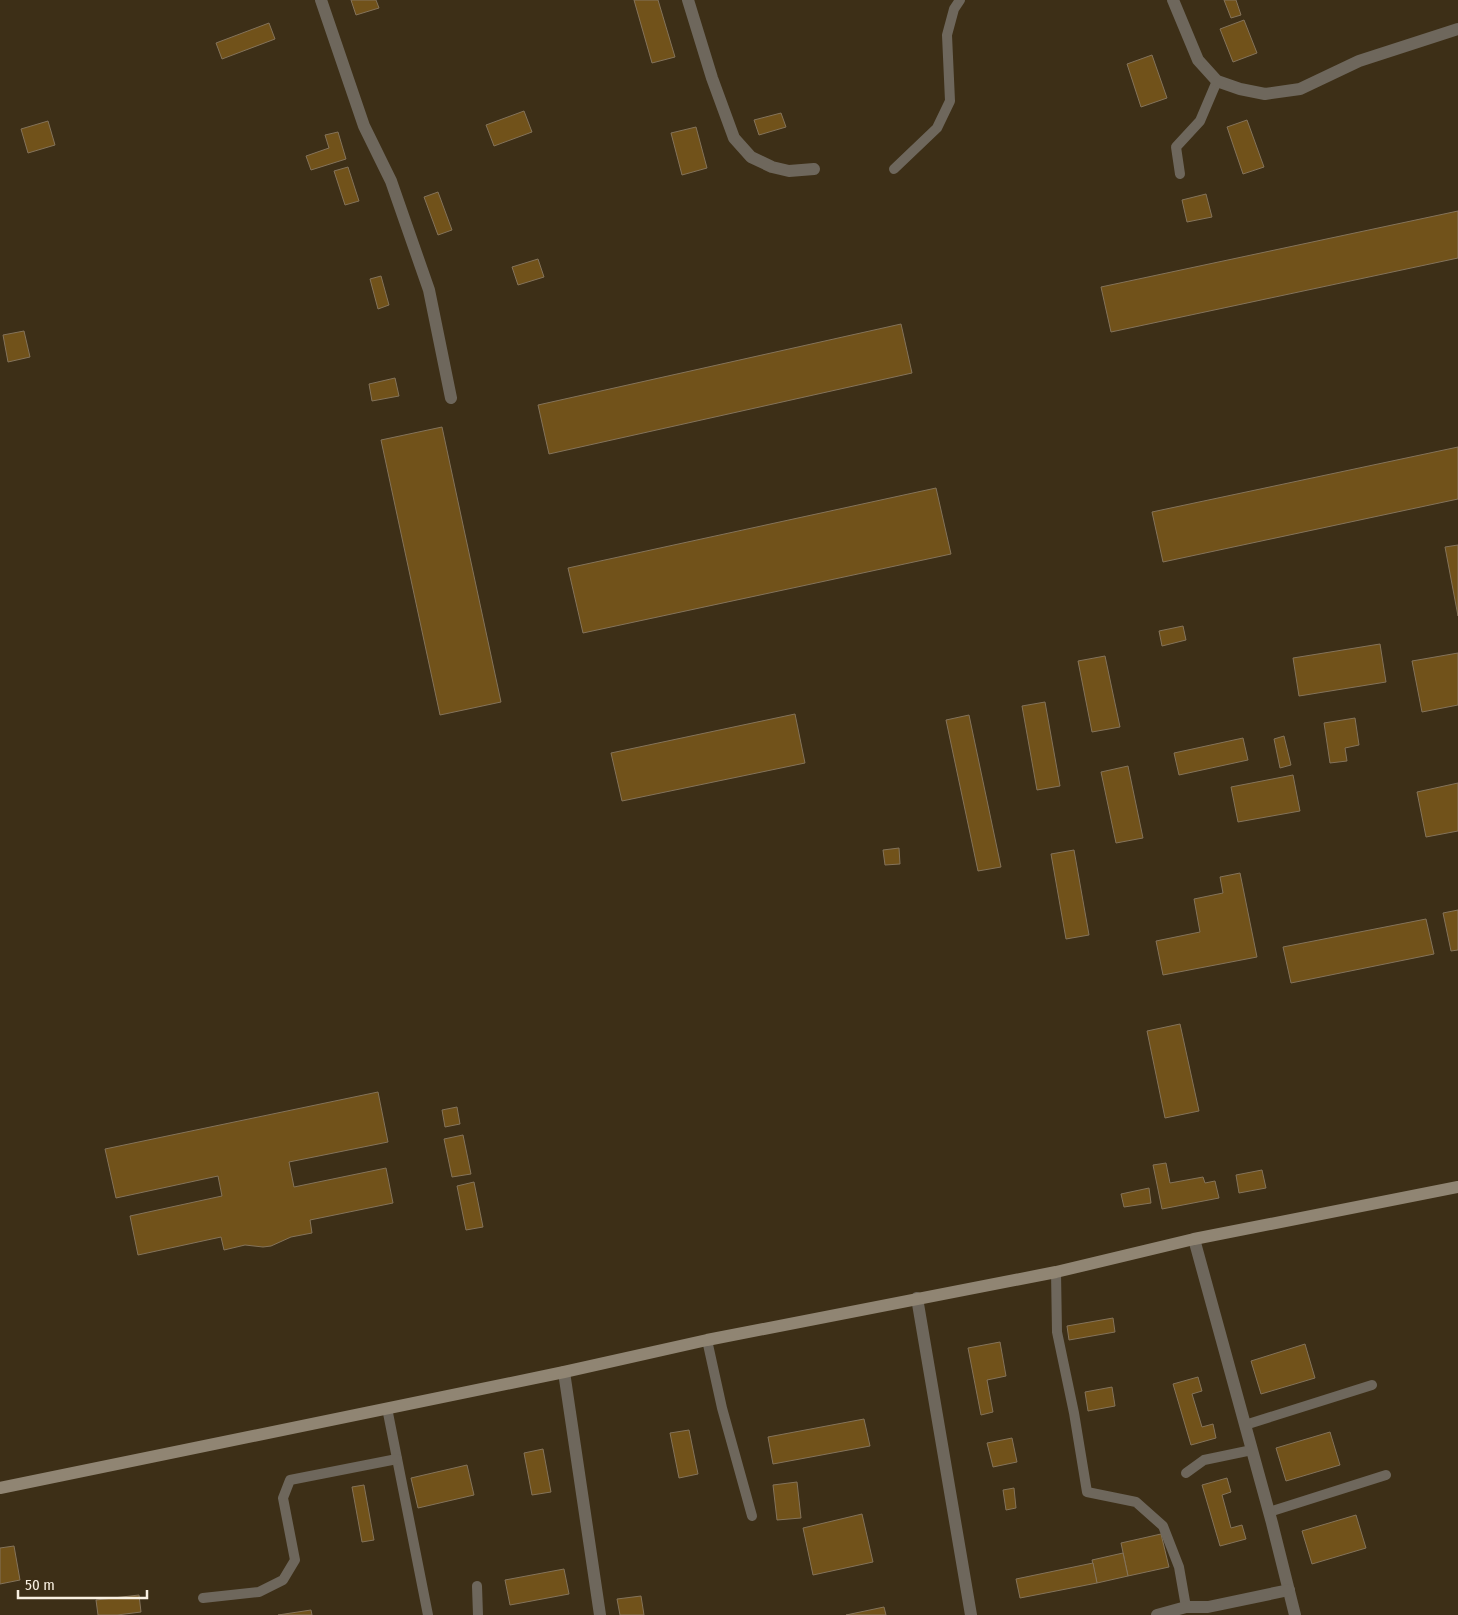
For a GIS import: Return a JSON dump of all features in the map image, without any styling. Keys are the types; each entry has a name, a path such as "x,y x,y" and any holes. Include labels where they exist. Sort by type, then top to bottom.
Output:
{"main road":[{"path":"0,1488 564,1372 708,1340 1056,1272 1194,1239 1458,1187"}],"street":[{"path":"321,0 364,126 391,181 429,290 451,398"},
{"path":"688,0 712,78 734,138 751,157 772,168 789,171 814,169"},
{"path":"1173,0 1198,60 1217,80 1240,89 1266,94 1300,89 1358,61 1458,29"},
{"path":"1194,1239 1269,1512 1295,1615"},
{"path":"917,1298 971,1615"},
{"path":"564,1372 600,1615"},
{"path":"1157,1615 1186,1607 1208,1607 1289,1590"}],"lane":[{"path":"894,169 937,128 950,101 947,35 954,10 960,0"},
{"path":"1180,174 1176,147 1200,121 1217,80"},
{"path":"1056,1272 1057,1332 1074,1413 1087,1492 1136,1502 1163,1526 1178,1567 1186,1607"},
{"path":"708,1340 722,1408 752,1516"},
{"path":"1245,1425 1372,1385"},
{"path":"387,1408 428,1615"},
{"path":"1186,1473 1204,1460 1252,1450"},
{"path":"203,1598 259,1592 283,1580 294,1560 284,1498 290,1480 397,1459"},
{"path":"1269,1512 1386,1475"},
{"path":"477,1586 478,1615"}],"building":[{"path":"351,0 376,0 379,8 356,15"},
{"path":"634,0 658,0 675,57 652,63"},
{"path":"1224,0 1236,0 1241,15 1231,18"},
{"path":"1244,20 1257,53 1233,62 1220,29"},
{"path":"269,23 275,39 222,59 216,43"},
{"path":"1152,55 1167,98 1141,107 1127,64"},
{"path":"524,111 532,132 494,146 486,125"},
{"path":"781,113 786,127 759,135 754,120"},
{"path":"1247,120 1264,167 1243,174 1227,127"},
{"path":"48,121 55,145 28,153 21,129"},
{"path":"696,127 707,168 682,175 671,133"},
{"path":"338,132 346,159 311,170 306,156 329,148 325,135"},
{"path":"348,167 359,201 345,205 334,171"},
{"path":"438,192 452,230 438,235 424,197"},
{"path":"1206,194 1212,217 1187,222 1182,200"},
{"path":"1458,211 1458,258 1111,332 1101,287"},
{"path":"538,259 544,277 518,285 512,267"},
{"path":"381,276 389,305 378,309 370,279"},
{"path":"901,324 912,373 549,454 538,405"},
{"path":"24,331 30,357 8,362 3,335"},
{"path":"395,378 399,396 372,401 369,384"},
{"path":"442,427 501,702 440,715 381,440"},
{"path":"1458,447 1458,499 1163,562 1152,512"},
{"path":"936,488 951,554 583,633 568,568"},
{"path":"1458,545 1458,616 1445,547"},
{"path":"1183,626 1186,640 1162,646 1159,631"},
{"path":"1380,644 1386,682 1299,696 1293,658"},
{"path":"1458,653 1458,705 1422,712 1412,661"},
{"path":"1105,656 1120,727 1092,732 1078,661"},
{"path":"1045,702 1060,786 1037,790 1022,706"},
{"path":"795,714 805,763 622,801 611,753"},
{"path":"969,715 1001,867 978,871 946,720"},
{"path":"1355,718 1359,745 1345,748 1347,761 1330,763 1324,723"},
{"path":"1284,736 1291,765 1280,768 1274,739"},
{"path":"1243,738 1248,760 1179,775 1174,753"},
{"path":"1128,766 1143,838 1116,843 1101,772"},
{"path":"1293,775 1300,811 1238,822 1231,787"},
{"path":"1458,783 1458,831 1426,837 1417,792"},
{"path":"899,848 900,864 885,865 883,850"},
{"path":"1074,850 1089,935 1066,939 1051,854"},
{"path":"1240,873 1257,957 1163,975 1156,941 1200,932 1194,899 1223,893 1220,877"},
{"path":"1458,910 1458,950 1451,951 1443,913"},
{"path":"1426,919 1434,954 1291,983 1283,947"},
{"path":"1180,1024 1199,1111 1165,1118 1147,1031"},
{"path":"378,1092 388,1142 289,1162 294,1187 386,1168 393,1203 310,1220 312,1233 291,1237 271,1246 245,1245 224,1250 221,1237 138,1255 130,1216 222,1196 218,1176 116,1198 105,1149"},
{"path":"457,1107 460,1124 445,1127 442,1110"},
{"path":"463,1135 471,1174 452,1177 444,1139"},
{"path":"1166,1163 1170,1183 1203,1177 1205,1183 1215,1181 1219,1198 1162,1209 1153,1165"},
{"path":"1262,1170 1266,1188 1239,1193 1236,1175"},
{"path":"474,1182 483,1227 466,1230 457,1186"},
{"path":"1149,1188 1151,1203 1124,1207 1121,1194"},
{"path":"1113,1318 1115,1332 1069,1340 1067,1326"},
{"path":"1000,1342 1006,1376 987,1380 993,1412 981,1415 968,1348"},
{"path":"1305,1344 1315,1378 1261,1394 1251,1361"},
{"path":"1198,1377 1202,1391 1192,1394 1202,1427 1213,1424 1216,1438 1191,1445 1173,1384"},
{"path":"1112,1387 1115,1406 1088,1411 1085,1392"},
{"path":"864,1419 870,1446 773,1464 768,1437"},
{"path":"689,1430 698,1474 679,1478 670,1433"},
{"path":"1330,1432 1340,1465 1286,1481 1276,1448"},
{"path":"1012,1438 1017,1462 993,1467 987,1443"},
{"path":"543,1449 551,1492 532,1495 524,1453"},
{"path":"467,1465 474,1495 418,1508 411,1478"},
{"path":"1227,1478 1231,1492 1222,1495 1231,1528 1242,1525 1246,1539 1220,1546 1202,1485"},
{"path":"797,1482 801,1518 777,1520 773,1485"},
{"path":"364,1485 374,1540 362,1542 352,1487"},
{"path":"1014,1488 1016,1508 1006,1510 1003,1490"},
{"path":"862,1514 873,1562 813,1575 803,1528"},
{"path":"1356,1515 1366,1548 1312,1564 1302,1531"},
{"path":"1161,1534 1169,1567 1128,1576 1121,1543"},
{"path":"14,1546 20,1580 0,1584 0,1548"},
{"path":"1123,1553 1128,1576 1097,1583 1092,1560"},
{"path":"1093,1563 1097,1583 1020,1598 1016,1579"},
{"path":"564,1569 569,1594 510,1605 505,1580"},
{"path":"139,1595 141,1612 98,1615 96,1600"},
{"path":"641,1596 644,1615 620,1615 617,1599"},
{"path":"884,1607 886,1615 846,1615"},
{"path":"311,1610 312,1615 278,1615"}]}
